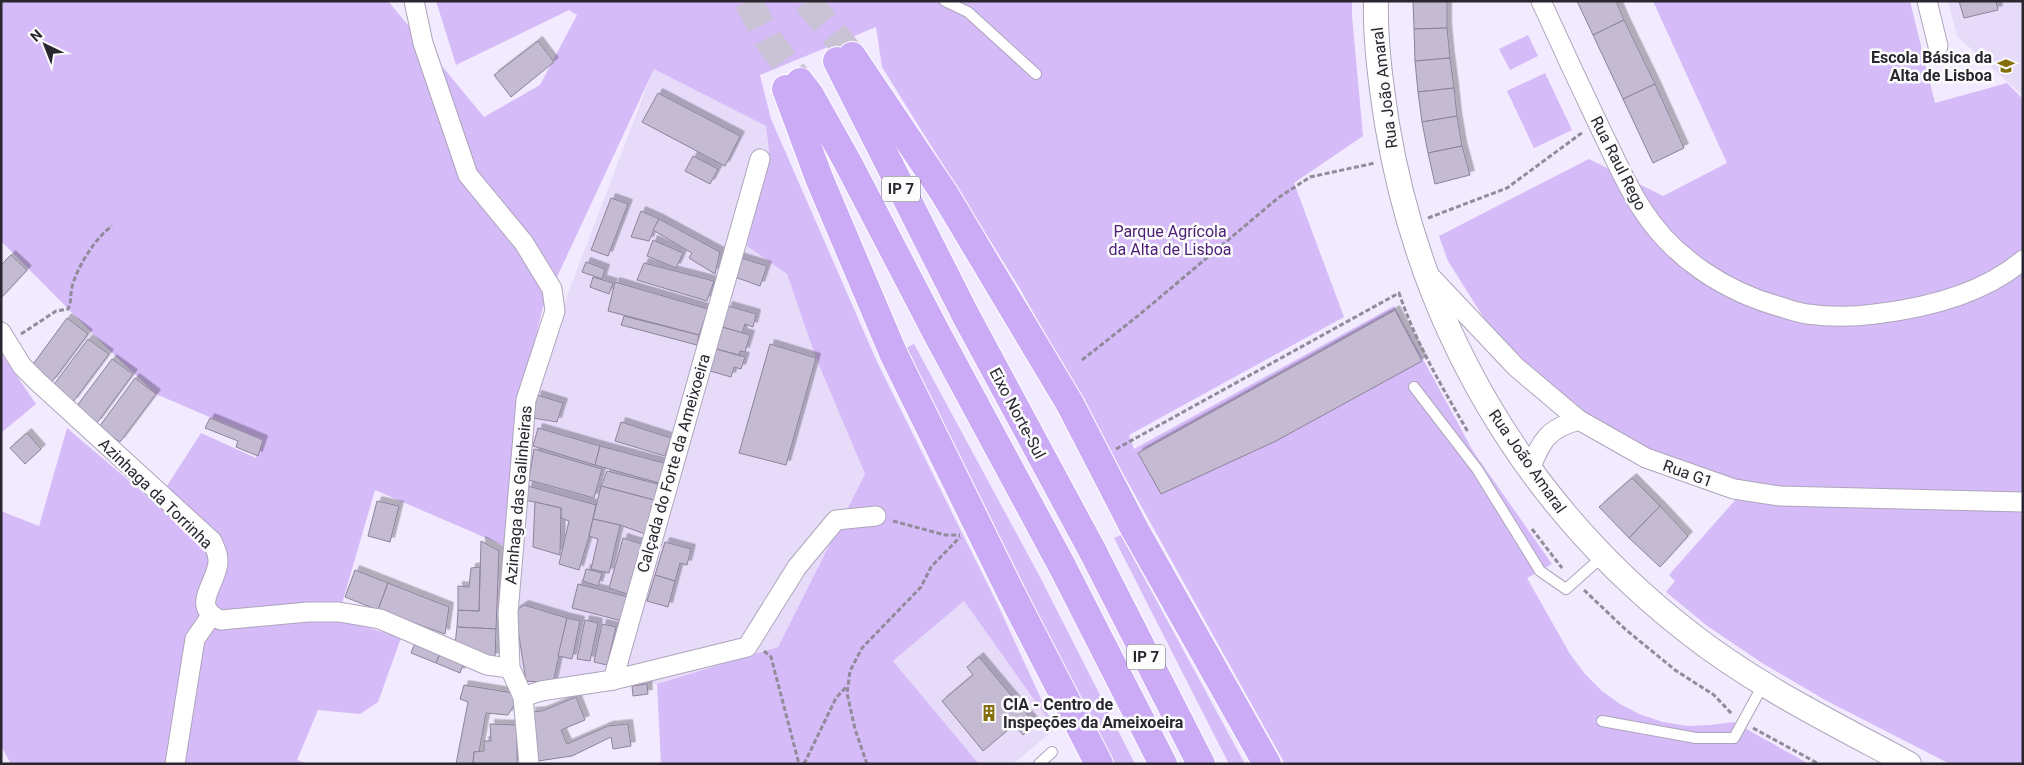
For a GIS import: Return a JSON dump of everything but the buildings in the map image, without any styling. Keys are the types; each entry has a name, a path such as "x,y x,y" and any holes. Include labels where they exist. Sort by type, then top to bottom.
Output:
{"highway":[{"name":"Eixo Norte-Sul","path":"1201,764 1092,550 966,316 844,59 944,192 1004,296 1070,404 1134,528 1267,764"},
{"name":"Eixo Norte-Sul","path":"1099,764 894,355 819,178 793,85 810,95 847,161 936,332 1062,566 1163,764"}],"street":[{"name":"Azinhaga das Galinheiras","path":"414,1 423,42 468,175 524,243 552,289 555,311 526,400 508,613 510,668 523,697 529,764"},
{"name":"Rua João Amaral","path":"1376,1 1380,82 1393,159 1409,225 1423,269 1440,311 1480,393 1530,469 1558,505 1604,556 1653,604 1688,632 1763,684 1908,764"},
{"name":"Rua Raul Rego","path":"1541,1 1642,210 1669,241 1697,267 1728,287 1765,303 1806,314 1854,317 1902,311 1942,301 1986,283 2023,260"},
{"path":"1927,1 1938,46"},
{"name":"Calçada do Forte da Ameixoeira","path":"613,680 760,159"},
{"name":"Rua G1","path":"1423,269 1516,367 1579,420 1646,458 1734,489 1780,496 2023,502"},
{"name":"Azinhaga da Torrinha","path":"5,338 22,366 38,382 212,542 217,552 218,566 207,594 205,607 211,616"},
{"path":"1530,469 1541,443 1551,432 1563,425 1579,420"},
{"path":"523,697 541,691 613,680 747,647 797,567 836,520 876,516"},
{"path":"175,764 195,639 211,616 222,620 308,612 339,612 380,618 488,665 510,668"}],"lane":[{"path":"945,1 968,12 1036,74"},
{"path":"1414,387 1477,469 1540,571 1566,589 1604,556"},
{"path":"1602,721 1696,738 1734,738 1763,684"},
{"path":"1039,764 1052,752"}],"path":[{"path":"1409,225 1507,188 1598,122"},
{"path":"1082,360 1139,315 1278,198 1310,177 1393,159"},
{"path":"5,338 56,311 68,309 71,303 71,289 75,277 101,233 112,226"},
{"path":"1111,451 1399,293"},
{"path":"867,764 855,729 847,693 850,671 862,648 921,587 931,567 951,544 963,535 945,535 876,516"},
{"path":"747,647 765,651 771,657 799,764"},
{"path":"804,764 836,698 848,686"}],"shaded area":[{"name":"Escola Básica da Alta de Lisboa","path":"1948,1 2023,1 2023,96 1957,36"},
{"path":"654,68 766,126 769,151 747,246 787,274 816,358 865,474 778,647 657,684 525,687 513,630 529,424 564,304"},
{"path":"964,601 1055,729 1013,764 979,764 893,661"}],"green space":[{"name":"Parque Agrícola da Alta de Lisboa","path":"1,1 388,1 484,117 540,85 577,15 569,10 456,65 436,1 1352,1 1363,136 1294,183 1344,317 1129,435 1134,449 1394,306 1473,451 1552,564 1527,578 1570,654 1585,674 1602,691 1620,704 1639,714 1663,722 1688,726 1734,722 1809,764 1285,764 1019,287 882,67 876,27 760,75 771,119 878,364 996,601 1055,729 964,601 893,661 979,764 661,764 657,684 778,647 865,474 816,358 787,274 747,246 769,151 766,126 654,69 543,307 520,404 507,547 375,490 341,607 345,620 401,638 378,702 360,714 318,710 297,760 308,764 11,764 1,746 1,511 39,526 67,428 154,502 165,489 201,433 256,458 263,440 156,394 107,348 1,241"},
{"path":"1653,1 1910,1 1935,103 2007,83 2023,99 2023,764 1950,764 1827,701 1762,663 1706,625 1666,592 1675,581 1669,575 1737,498 1662,474 1586,434 1484,318 1448,261 1439,236 1589,159 1663,196 1727,163"},
{"path":"1528,35 1538,56 1510,70 1499,49"},
{"path":"1545,73 1572,130 1534,148 1507,91"},
{"path":"914,344 1040,577 1135,764 1110,764 1020,588 1024,586 906,348"},
{"path":"1,353 36,404 1,433"},
{"path":"1121,535 1245,764 1229,764 1114,538"}],"tunnel":[{"path":"748,1 769,41 800,82"},
{"path":"807,1 852,56"}],"place":[{"name":"Escola Básica da Alta de Lisboa","path":"2006,66"},
{"name":"CIA - Centro de Inspeções da Ameixoeira","path":"989,713"}]}
